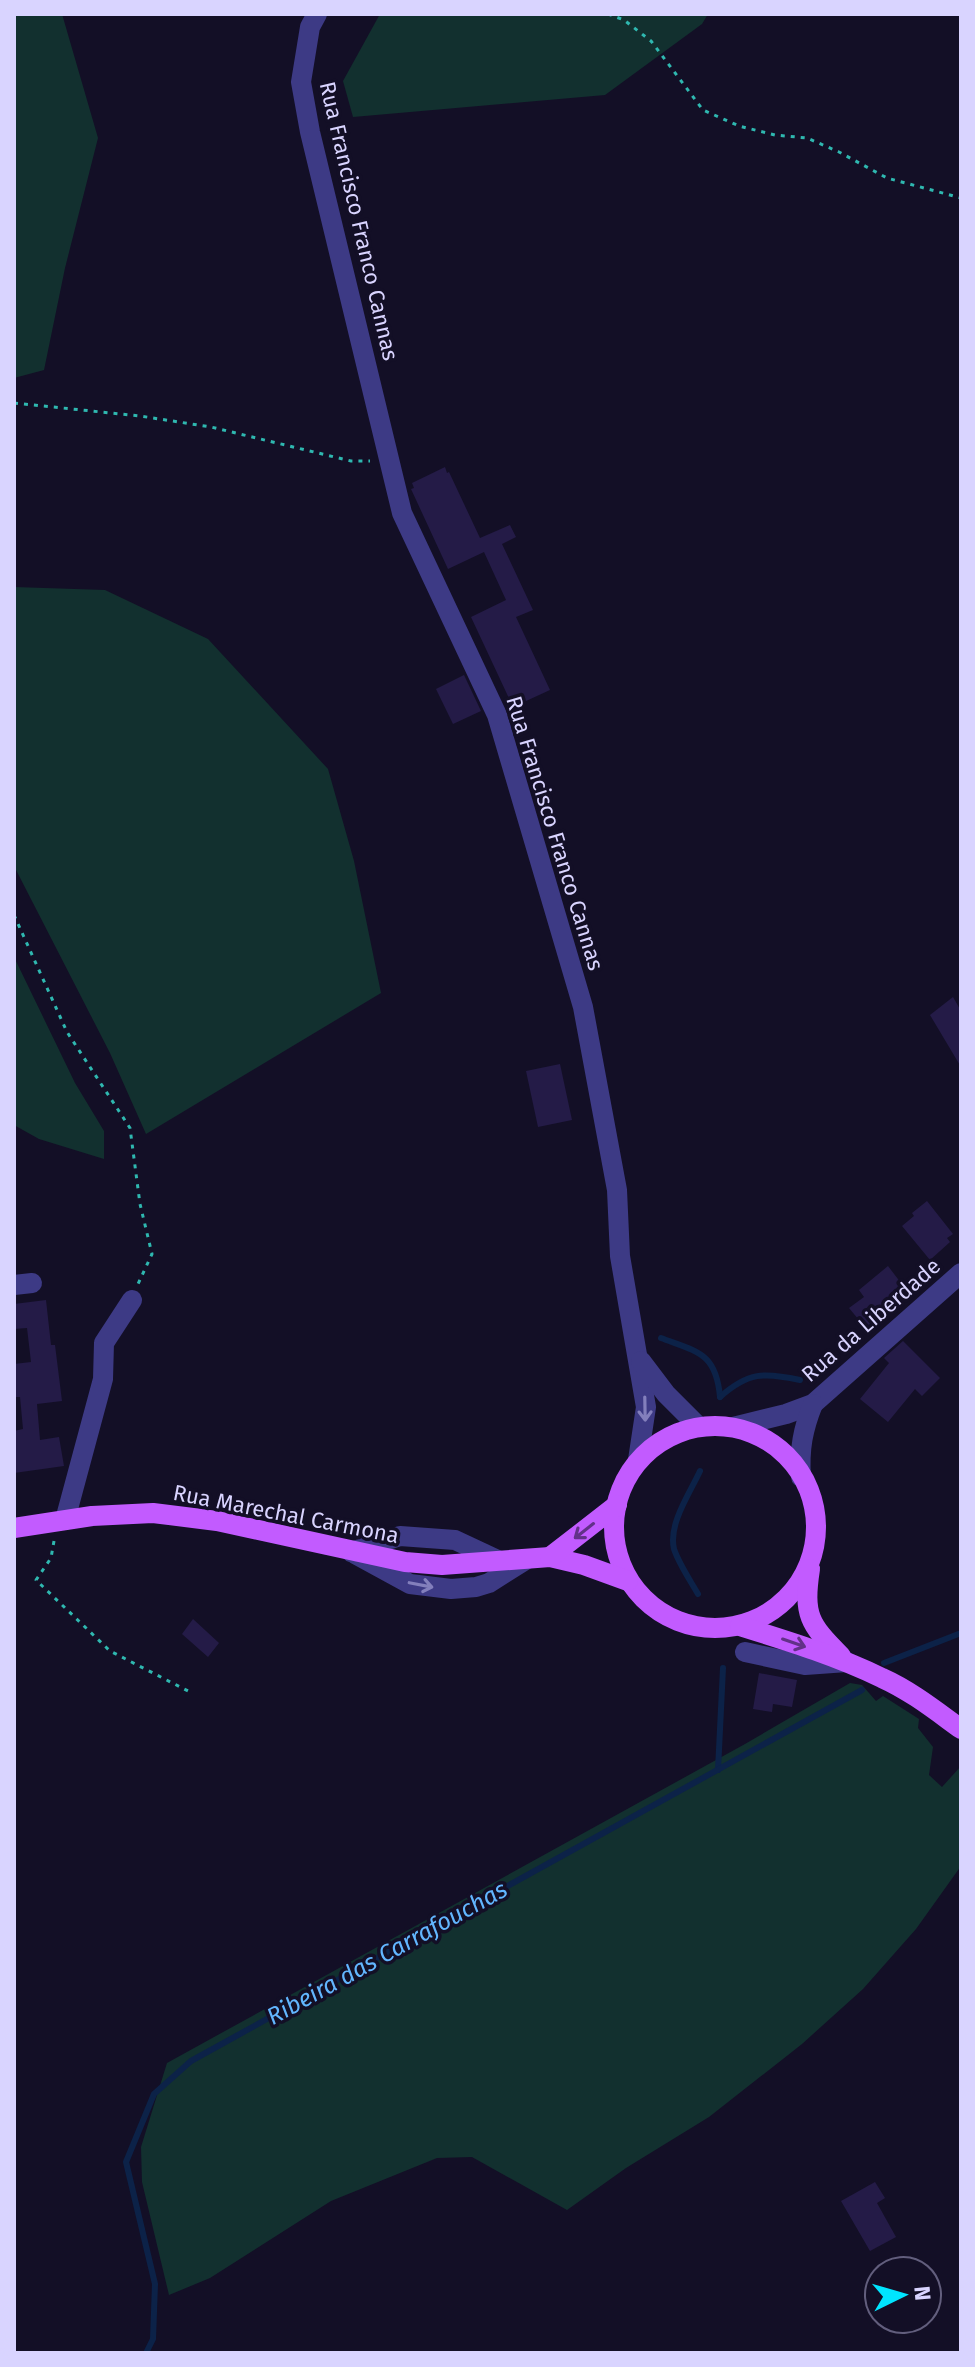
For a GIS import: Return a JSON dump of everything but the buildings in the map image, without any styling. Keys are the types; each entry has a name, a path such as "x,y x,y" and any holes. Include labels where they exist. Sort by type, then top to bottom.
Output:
{"main road":[{"path":"811,1561 794,1592 770,1613 740,1626 708,1629 677,1622 649,1605 628,1581 616,1552 613,1519 621,1487 638,1460 666,1438 699,1427 733,1427 766,1439 793,1462 810,1492 816,1527 807,1589 809,1620 847,1662"},
{"path":"550,1557 617,1505"},
{"name":"Rua Marechal Carmona","path":"14,1528 153,1513 186,1515 351,1552 442,1565 550,1557 628,1581"},
{"path":"740,1626 847,1662 884,1679 961,1729"}],"street":[{"name":"Rua Francisco Franco Cannas","path":"317,14 308,41 301,82 303,94 402,513 497,715 583,1007 617,1190 620,1256 646,1407 638,1460"},
{"name":"Rua da Liberdade","path":"733,1427 813,1404 961,1273"},
{"path":"60,1521 103,1379 104,1343 132,1300"},
{"name":"Rua Francisco Franco Cannas","path":"638,1358 666,1394 699,1427"},
{"name":"Rua da Liberdade","path":"801,1477 801,1441 813,1404"},
{"path":"351,1552 410,1584 451,1589 489,1583 527,1559"},
{"path":"745,1652 805,1665 847,1662"}],"path":[{"path":"608,14 624,20 651,41 703,110 739,126 775,135 807,138 887,178 961,198"},
{"path":"14,403 140,416 211,427 351,461 389,461"},
{"path":"14,915 67,1032 130,1128 140,1204 152,1254 132,1300"},
{"path":"60,1521 51,1558 36,1580 110,1651 192,1693"}],"green space":[{"path":"14,14 62,14 98,138 65,268 44,370 14,378"},
{"path":"380,14 708,14 702,24 605,95 353,117 343,81"},
{"path":"14,587 105,590 208,639 328,769 354,861 381,993 146,1134 110,1053 14,866"},
{"path":"14,957 75,1083 104,1131 104,1159 39,1139 14,1125"},
{"path":"850,1683 862,1685 876,1701 883,1696 919,1719 918,1728 933,1747 929,1775 942,1787 961,1766 961,1866 916,1929 863,1989 802,2044 709,2117 626,2168 567,2210 472,2157 437,2158 331,2201 210,2278 169,2295 142,2182 141,2147 167,2063"}],"waterway":[{"path":"661,1338 703,1356 714,1371 720,1397"},
{"path":"720,1397 739,1383 757,1376 800,1380"},
{"path":"698,1594 679,1560 673,1539 681,1509 700,1471"},
{"name":"Ribeira das Carrafouchas","path":"884,1663 961,1633"},
{"path":"718,1770 723,1668"},
{"name":"Ribeira das Carrafouchas","path":"146,2353 153,2339 155,2284 126,2162 154,2094 191,2061 862,1690"}]}
